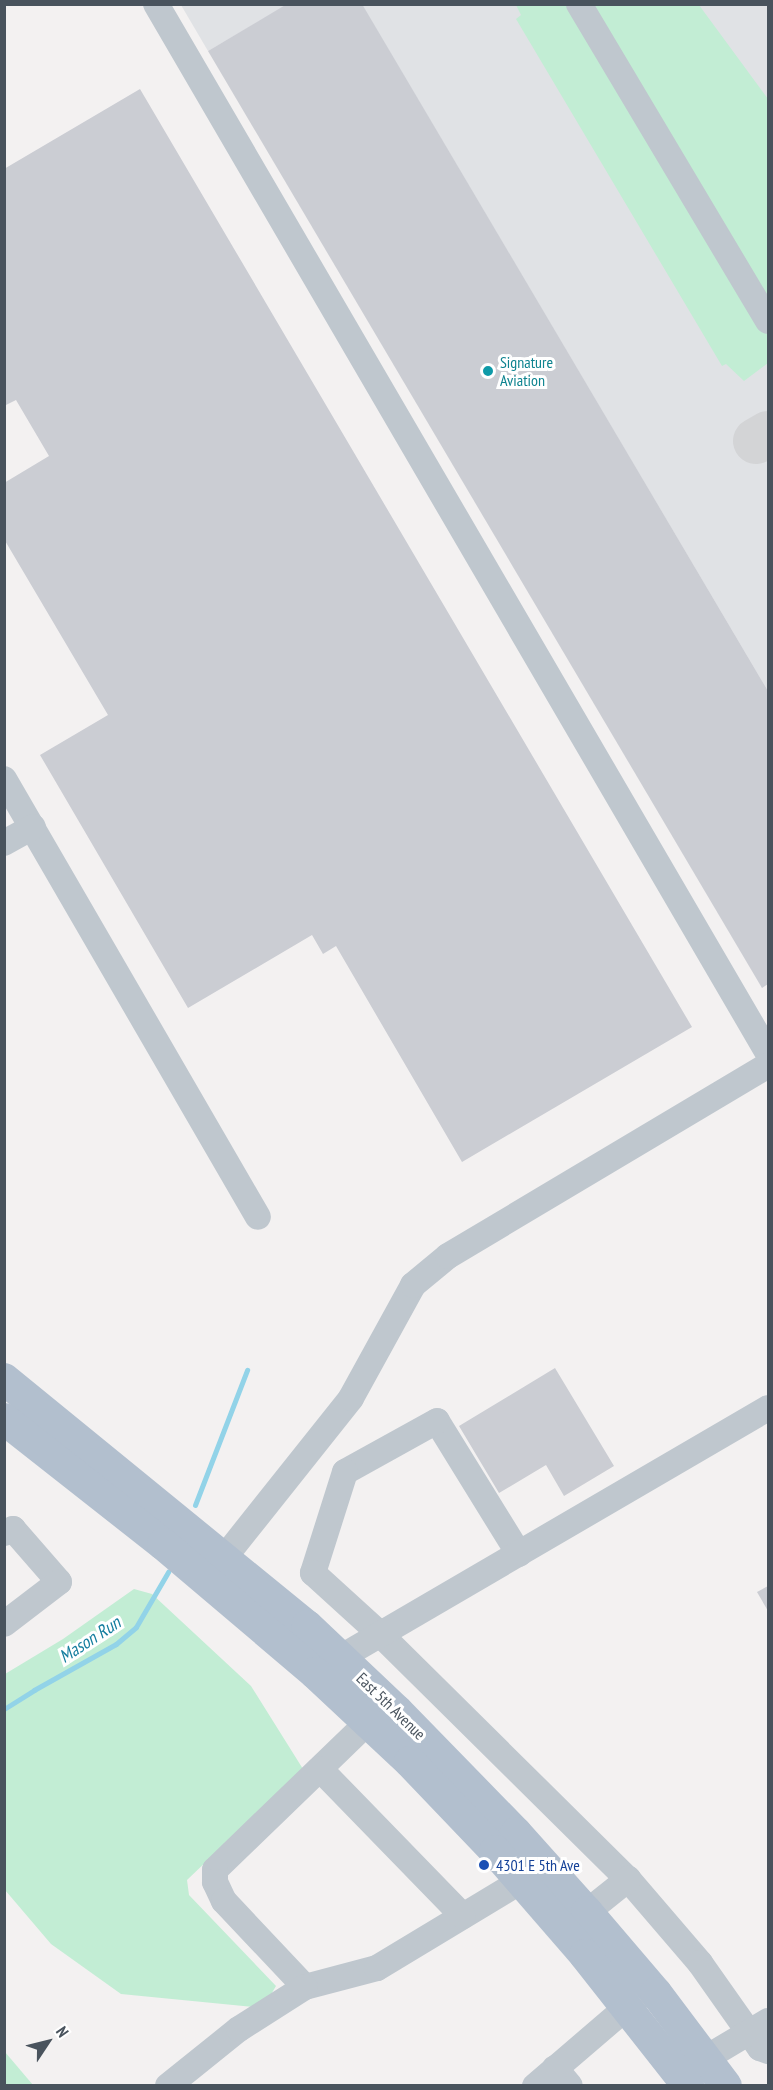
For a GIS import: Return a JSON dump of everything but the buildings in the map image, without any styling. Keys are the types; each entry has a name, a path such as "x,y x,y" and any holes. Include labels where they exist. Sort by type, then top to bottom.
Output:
{"main road":[{"name":"East 5th Avenue","path":"4,1379 215,1570 315,1673 410,1762 521,1881 639,1997 706,2058 726,2085"},
{"name":"East 5th Avenue","path":"4,1419 341,1658 472,1787 587,1912 639,1997 688,2085"}],"street":[{"path":"156,4 768,1053"},
{"path":"579,4 768,321"},
{"path":"6,786 33,827 258,1217"},
{"path":"4,843 33,827"},
{"path":"215,1570 351,1398 413,1285 448,1256 768,1065"},
{"path":"315,1673 768,1407"},
{"path":"519,1554 437,1421 345,1472 313,1573 380,1634 628,1879 700,1963 729,2001 758,2027 760,2048 768,2051"},
{"path":"4,1533 14,1529 59,1582 4,1624"},
{"path":"305,1987 224,1900 215,1882 215,1870 367,1723"},
{"path":"320,1769 463,1916"},
{"path":"587,1912 628,1879"},
{"path":"168,2085 239,2029 305,1987 377,1968 521,1881"},
{"path":"535,2085 562,2077 639,1997"},
{"path":"706,2058 758,2027"}],"shaded area":[{"path":"181,5 287,5 208,51"},
{"path":"362,5 768,5 768,691"}],"green space":[{"path":"516,5 699,5 768,99 768,363 744,381 726,364 722,366 516,19 521,15"},
{"path":"134,1589 152,1594 251,1686 303,1769 187,1880 189,1895 276,1986 263,2008 121,1994 51,1944 5,1890 5,1674 63,1639"},
{"path":"5,2052 33,2085 5,2085"}],"waterway":[{"name":"Mason Run","path":"195,1505 247,1370"},
{"name":"Mason Run","path":"4,1709 116,1644 136,1627 168,1572"}],"taxiway":[{"path":"756,441 768,434"}],"place":[{"name":"Signature Aviation","path":"488,371"},
{"name":"4301 E 5th Ave","path":"484,1865"}]}
